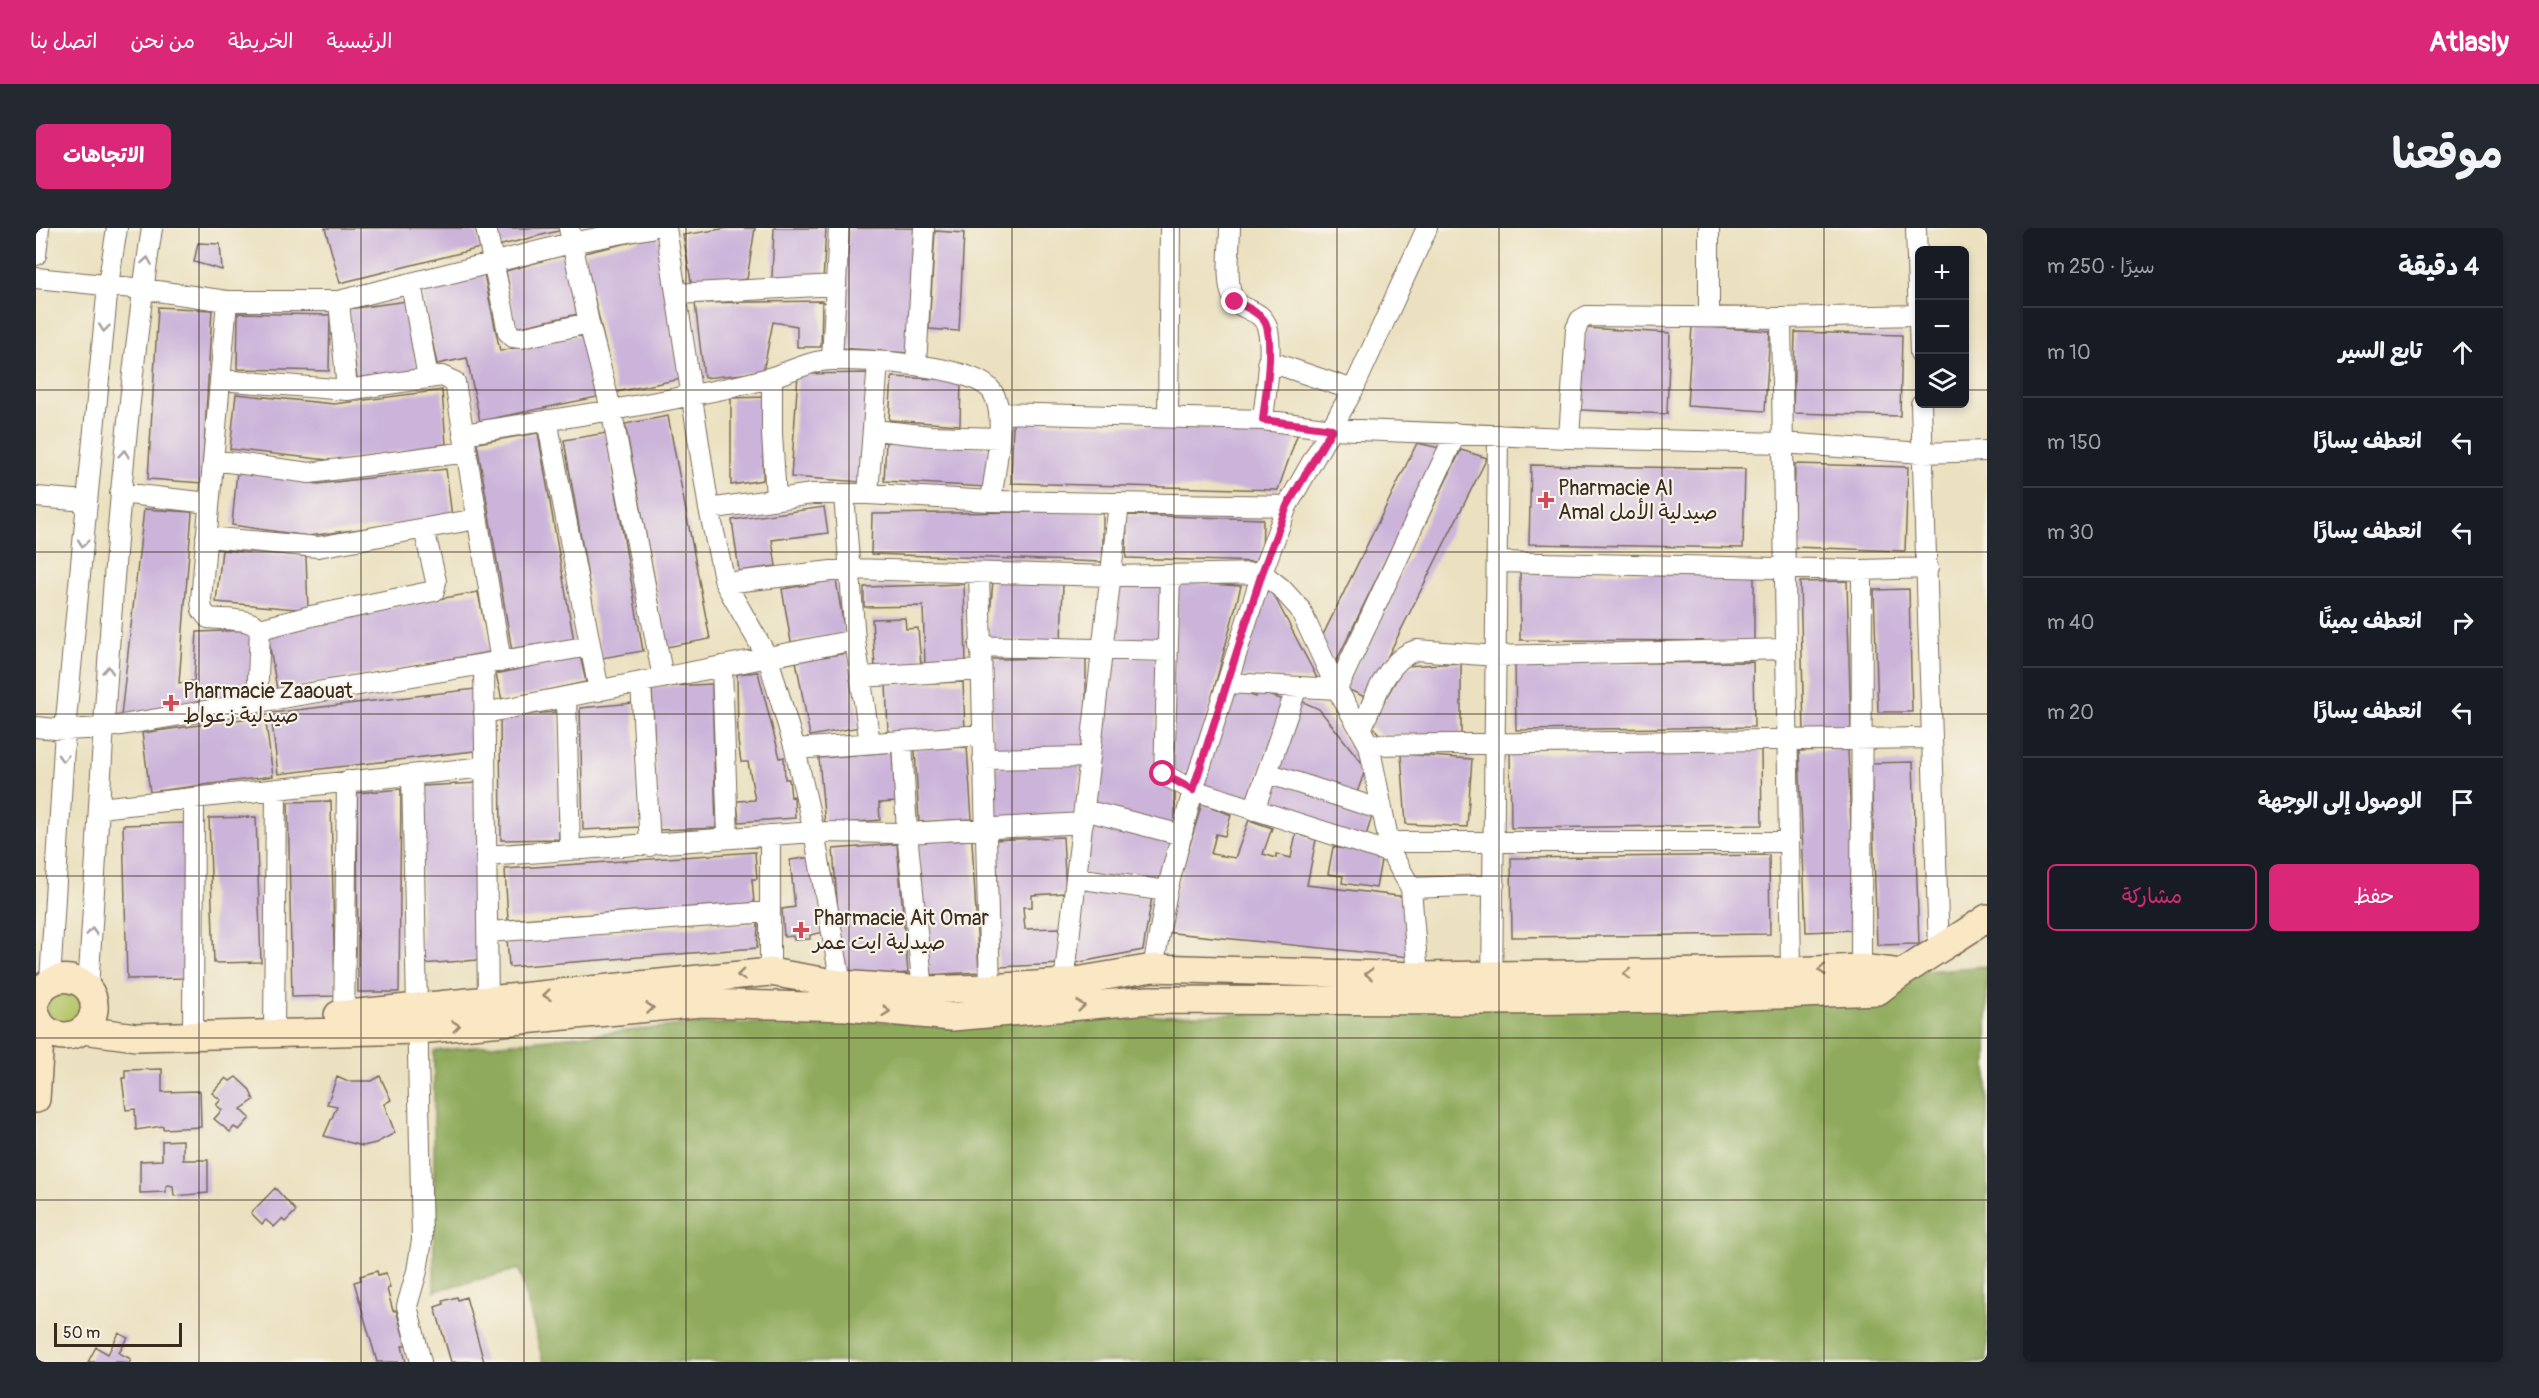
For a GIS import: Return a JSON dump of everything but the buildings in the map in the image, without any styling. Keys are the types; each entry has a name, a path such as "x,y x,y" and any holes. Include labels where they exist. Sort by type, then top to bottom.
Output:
{"street":[{"path":"36,255 39,228"},
{"path":"57,1006 65,730 108,285 117,228"},
{"path":"37,1084 57,1006 99,808 120,493 152,228"},
{"path":"486,228 505,323 508,332 513,337 521,338 589,323"},
{"path":"36,278 143,289 227,301 339,302 493,261 570,235 650,228"},
{"path":"666,228 709,509 725,583 768,658 795,748 814,831 843,995"},
{"path":"832,359 839,228"},
{"path":"916,365 924,228"},
{"path":"1168,416 1170,228"},
{"path":"1230,228 1229,287 1235,302 1264,320 1268,329 1263,420"},
{"path":"1153,968 1167,891 1193,790 1262,573 1287,506 1353,390 1427,228"},
{"path":"1709,228 1709,317"},
{"path":"1916,228 1918,300"},
{"path":"570,235 611,409 663,678"},
{"path":"411,283 428,378"},
{"path":"676,294 836,285"},
{"path":"227,301 201,600 204,615 208,618 254,624 260,629"},
{"path":"339,302 346,390"},
{"path":"1569,438 1576,329 1580,320 1587,316 1781,318 1915,315"},
{"path":"1781,318 1791,971"},
{"path":"213,460 310,473 465,443 547,420 691,396 772,377 811,363 832,359 916,365 962,373 987,384 993,392 999,413 999,438 991,501"},
{"path":"1268,361 1353,390"},
{"path":"868,494 878,362"},
{"path":"220,380 346,390 442,376 455,382 477,519 492,663 484,713 488,1001"},
{"path":"772,377 772,434 776,498"},
{"path":"1921,408 1939,951"},
{"path":"999,413 1263,420 1332,429 1783,443 1922,453 1987,451"},
{"path":"547,420 599,691"},
{"path":"874,430 931,436 999,438"},
{"path":"1337,689 1456,433"},
{"path":"1492,989 1498,435"},
{"path":"120,493 209,503"},
{"path":"709,509 812,494 868,494 991,501 1287,506"},
{"path":"844,495 855,640 870,743"},
{"path":"36,497 87,501"},
{"path":"1064,983 1119,503"},
{"path":"206,537 318,548 477,519"},
{"path":"260,629 311,616 434,591 435,581 424,529"},
{"path":"1497,562 1862,570 1928,568"},
{"path":"725,583 849,569 1110,576 1262,573 1281,588 1300,609 1337,689 1365,737 1390,848 1411,888 1418,976"},
{"path":"1861,968 1862,570"},
{"path":"979,574 990,988"},
{"path":"1170,575 1163,774 1193,790 1254,810 1390,848 1494,842 1789,842"},
{"path":"257,702 260,629"},
{"path":"484,713 855,640"},
{"path":"980,645 1167,651"},
{"path":"36,727 65,730 104,728 590,646"},
{"path":"1365,737 1388,673 1408,652 1417,650 1496,656 1786,649"},
{"path":"722,667 728,838"},
{"path":"860,677 980,669"},
{"path":"641,682 650,846"},
{"path":"1228,683 1337,689"},
{"path":"1254,810 1297,687"},
{"path":"566,697 570,849"},
{"path":"795,748 982,735"},
{"path":"1365,737 1495,743 1932,738"},
{"path":"902,741 907,833 923,990"},
{"path":"983,759 1090,757"},
{"path":"99,808 485,767"},
{"path":"1267,773 1382,810"},
{"path":"412,775 422,1240 407,1312 422,1362"},
{"path":"344,1023 347,782"},
{"path":"274,1027 276,789"},
{"path":"194,798 194,1029"},
{"path":"486,856 570,849 650,846 814,831 907,833 985,830 1083,817 1182,835"},
{"path":"770,835 770,972"},
{"path":"1076,879 1167,891"},
{"path":"1411,888 1494,885"},
{"path":"488,932 770,912"},
{"path":"57,1006 136,1038 194,1029 274,1027 1064,983 1153,968 1418,976 1492,989 1672,999 1878,991 1901,973 1939,951 1987,918"},
{"path":"418,1018 488,1001 770,972 843,995 952,1017 1149,1000 1492,989 1861,968 1901,973"}],"green space":[{"path":"1987,966 1987,1362 543,1362 519,1269 434,1291 434,1051 692,1024 944,1021 1443,1009"},
{"path":"80,990 83,1021 52,1024 46,1016 49,993"}],"place":[{"name":"Pharmacie Al Amal صيدلية الأمل","path":"1546,500"},
{"name":"Pharmacie Zaaouat صيدلية زعواط","path":"171,703"},
{"name":"Pharmacie Ait Omar صيدلية ايت عمر","path":"801,930"}],"route":[{"path":"1163,774 1193,790 1262,573 1287,506 1332,429 1263,420 1269,346 1268,329 1264,320 1246,306 1235,302"}]}
